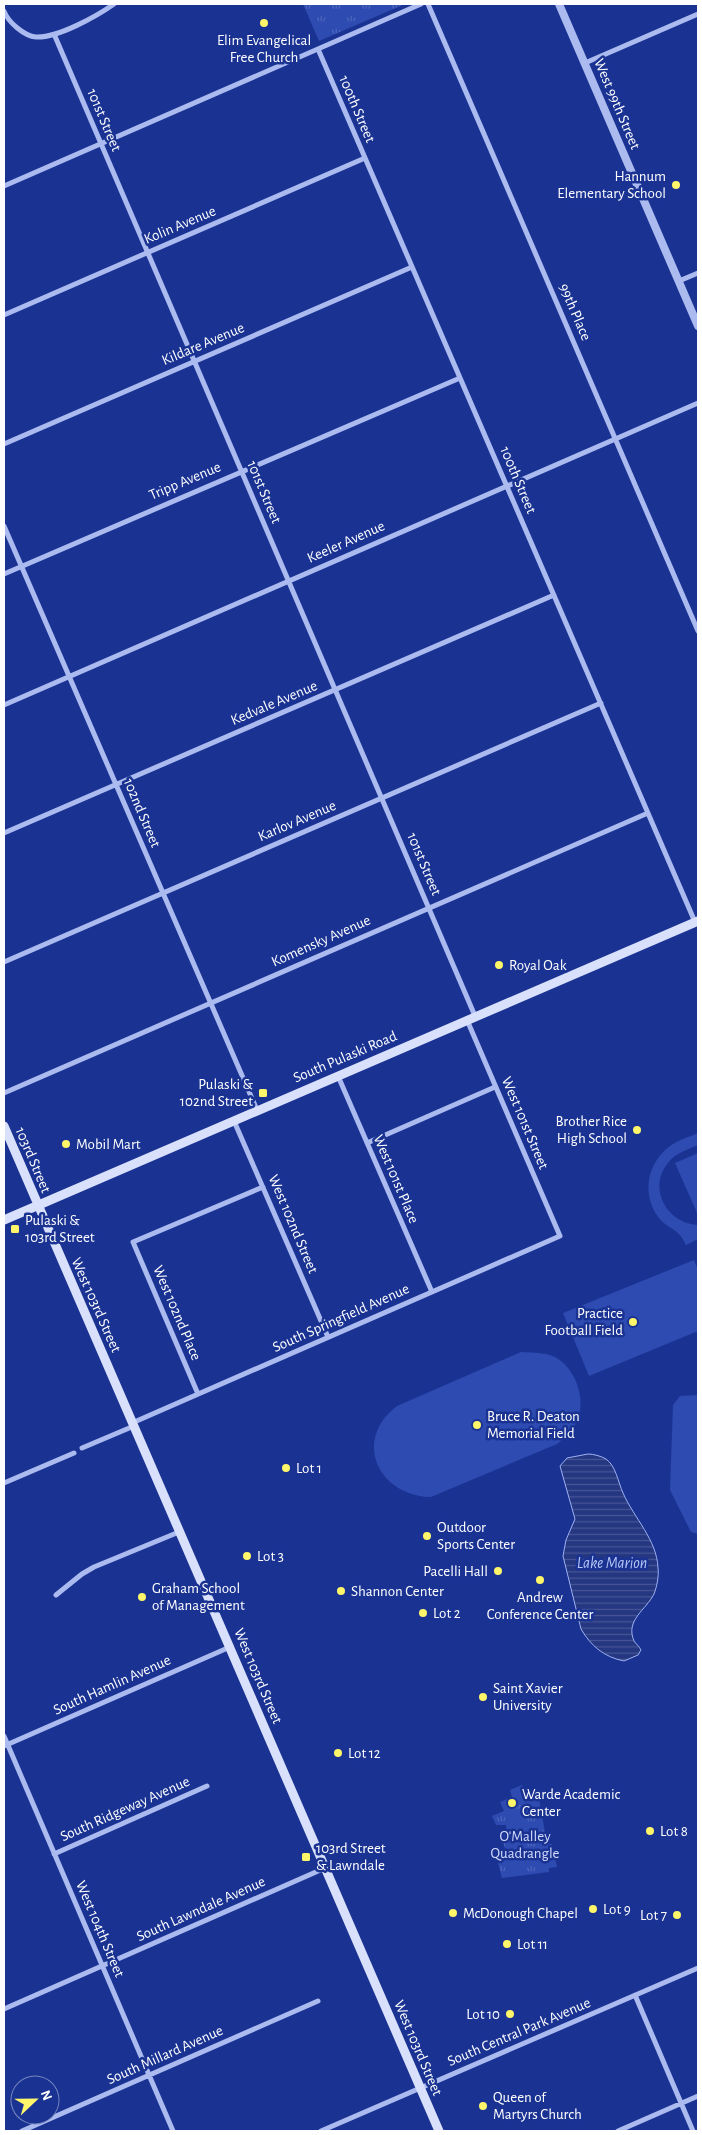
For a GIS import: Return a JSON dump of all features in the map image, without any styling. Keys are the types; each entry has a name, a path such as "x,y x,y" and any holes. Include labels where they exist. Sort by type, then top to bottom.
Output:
{"main road":[{"name":"South Pulaski Road","path":"4,1220 697,922"},
{"name":"103rd Street","path":"4,1126 37,1205"},
{"name":"West 103rd Street","path":"37,1205 439,2131"}],"street":[{"path":"4,11 6,16 21,31 36,37 54,34 102,12 114,4"},
{"path":"4,186 421,4"},
{"name":"99th Place","path":"428,4 698,631"},
{"name":"West 99th Street","path":"559,4 698,326"},
{"path":"585,63 698,14"},
{"name":"101st Street","path":"54,34 429,908 471,1018"},
{"name":"100th Street","path":"318,49 600,704 697,922"},
{"name":"Kolin Avenue","path":"4,315 365,158"},
{"name":"Kildare Avenue","path":"4,444 412,266"},
{"path":"679,281 698,273"},
{"name":"Tripp Avenue","path":"4,574 460,378"},
{"name":"Keeler Avenue","path":"4,705 698,403"},
{"name":"102nd Street","path":"4,526 257,1110"},
{"name":"Kedvale Avenue","path":"4,833 554,595"},
{"name":"Karlov Avenue","path":"4,962 600,704"},
{"name":"Komensky Avenue","path":"4,1093 648,813"},
{"name":"West 101st Street","path":"471,1018 495,1087 560,1236"},
{"name":"West 101st Place","path":"338,1075 432,1292"},
{"path":"367,1143 495,1087"},
{"name":"West 102nd Street","path":"234,1120 328,1338"},
{"name":"West 102nd Place","path":"198,1394 133,1242 264,1188"},
{"name":"South Springfield Avenue","path":"82,1448 198,1394 560,1236"},
{"path":"4,1483 74,1453"},
{"path":"56,1595 94,1567 179,1532"},
{"name":"South Hamlin Avenue","path":"6,1745 230,1647"},
{"name":"West 104th Street","path":"4,1736 6,1745 173,2131"},
{"name":"South Ridgeway Avenue","path":"54,1854 207,1786"},
{"name":"South Lawndale Avenue","path":"4,2009 326,1868"},
{"name":"South Central Park Avenue","path":"321,2131 698,1968"},
{"path":"636,1995 694,2131"},
{"name":"South Millard Avenue","path":"22,2131 318,2001"},
{"path":"618,2131 698,2096"}],"green space":[{"path":"303,4 405,4 319,41"},
{"path":"698,1133 698,1145 674,1157 662,1173 659,1183 660,1193 669,1212 687,1223 698,1225 698,1239 686,1245 680,1235 663,1222 653,1209 650,1199 649,1180 656,1161 662,1153 676,1142"},
{"path":"698,1153 698,1215 675,1163"},
{"name":"Practice Football Field","path":"694,1260 698,1270 698,1331 589,1376 563,1313"},
{"path":"521,1352 551,1355 563,1362 574,1378 580,1397 579,1416 565,1438 557,1444 431,1497 412,1494 397,1487 385,1477 377,1464 374,1449 376,1434 383,1420 397,1406"},
{"path":"698,1395 698,1534 691,1532 670,1490 673,1405 680,1396"},
{"name":"O'Malley Quadrangle","path":"522,1785 523,1793 538,1793 547,1844 552,1844 557,1867 549,1868 549,1872 502,1878 498,1863 508,1858 501,1836 507,1834 506,1825 496,1825 492,1816 504,1811 500,1802 512,1797 510,1790"}],"water":[{"name":"Lake Marion","path":"588,1454 604,1458 612,1466 623,1493 654,1548 657,1558 658,1574 654,1594 634,1621 632,1627 634,1641 641,1650 638,1655 624,1661 604,1654 589,1641 581,1629 563,1556 566,1540 575,1519 560,1466 567,1458"}],"place":[{"name":"Elim Evangelical Free Church","path":"264,23"},
{"name":"Hannum Elementary School","path":"676,185"},
{"name":"Royal Oak","path":"499,965"},
{"name":"Pulaski & 102nd Street","path":"263,1093"},
{"name":"Brother Rice High School","path":"637,1130"},
{"name":"Mobil Mart","path":"66,1144"},
{"name":"Pulaski & 103rd Street","path":"15,1229"},
{"name":"Practice Football Field","path":"633,1322"},
{"name":"Bruce R. Deaton Memorial Field","path":"477,1425"},
{"name":"Lot 1","path":"286,1468"},
{"name":"Outdoor Sports Center","path":"427,1536"},
{"name":"Lot 3","path":"247,1556"},
{"name":"Pacelli Hall","path":"498,1571"},
{"name":"Andrew Conference Center","path":"540,1580"},
{"name":"Shannon Center","path":"341,1591"},
{"name":"Graham School of Management","path":"142,1597"},
{"name":"Lot 2","path":"423,1613"},
{"name":"Saint Xavier University","path":"483,1697"},
{"name":"Lot 12","path":"338,1753"},
{"name":"Warde Academic Center","path":"512,1803"},
{"name":"Lot 8","path":"650,1831"},
{"name":"103rd Street & Lawndale","path":"306,1857"},
{"name":"Lot 9","path":"593,1909"},
{"name":"McDonough Chapel","path":"453,1913"},
{"name":"Lot 7","path":"677,1915"},
{"name":"Lot 11","path":"507,1944"},
{"name":"Lot 10","path":"510,2014"},
{"name":"Queen of Martyrs Church","path":"483,2106"}]}
